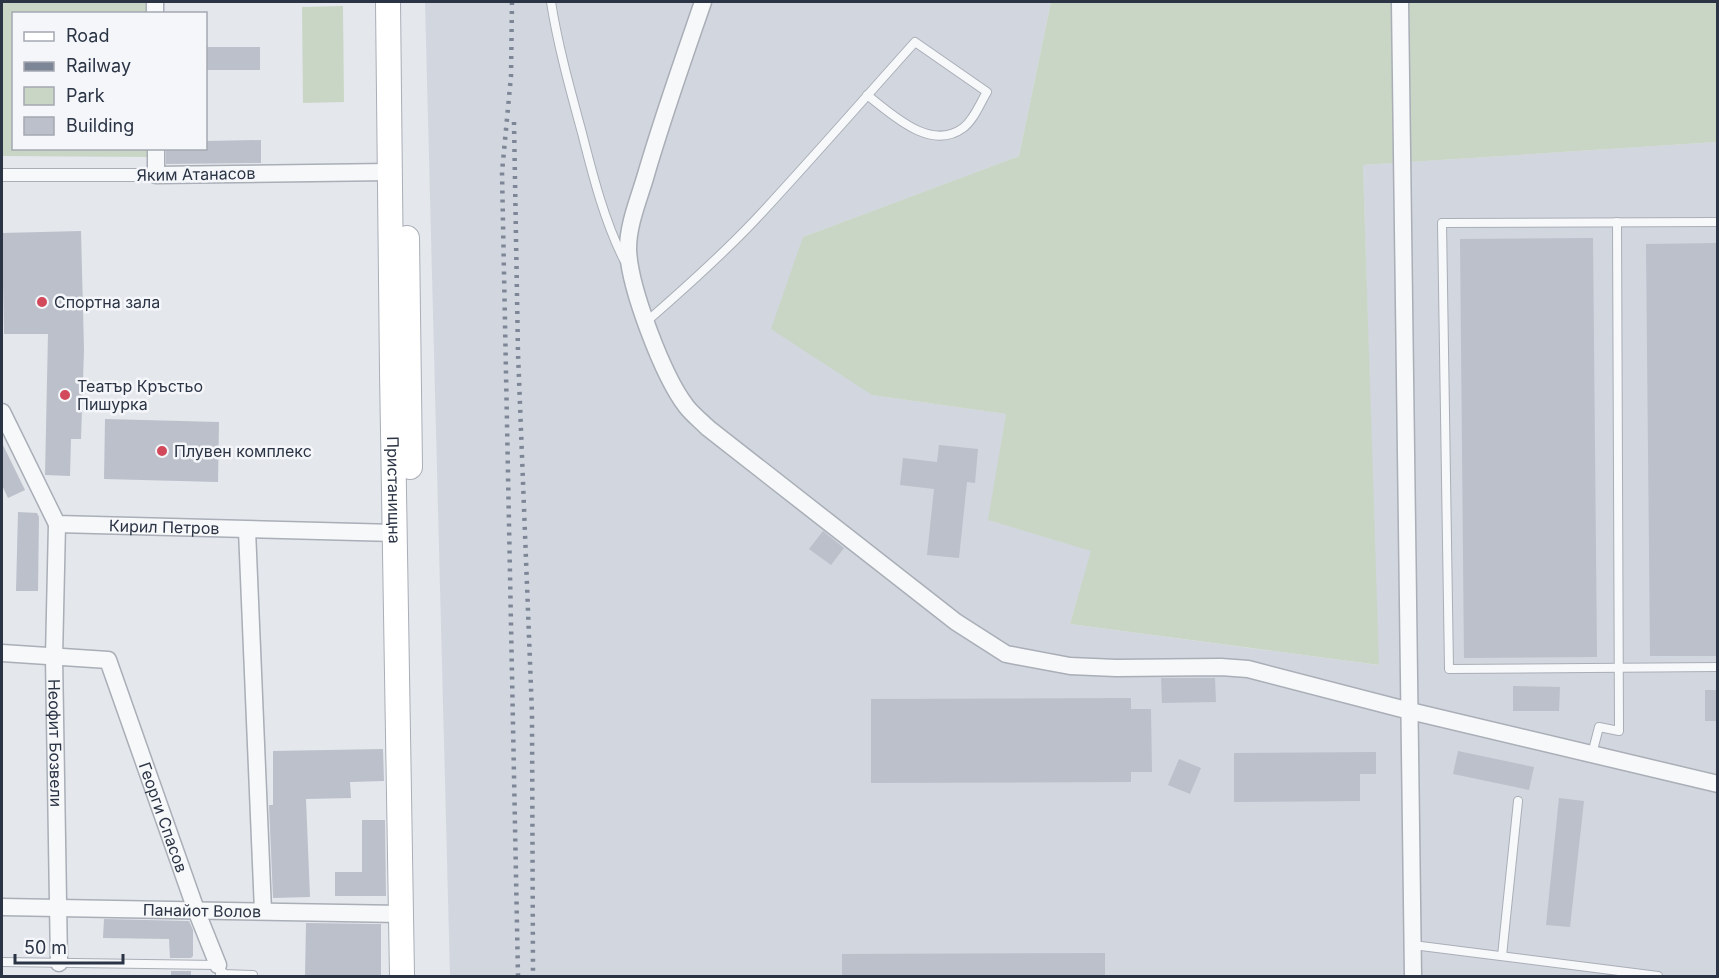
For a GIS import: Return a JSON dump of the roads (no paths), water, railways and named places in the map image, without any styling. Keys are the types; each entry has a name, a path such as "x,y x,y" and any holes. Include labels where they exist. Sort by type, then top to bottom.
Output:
{"main road":[{"name":"Пристанищна","path":"388,2 402,976"},
{"name":"Пристанищна","path":"404,2 417,976"}],"street":[{"path":"703,2 657,136 631,225 628,248 630,271 646,322 672,384 686,407 708,428 956,622 1006,654 1070,666 1248,669 1410,711 1718,784"},
{"path":"1400,2 1413,976"},
{"path":"156,150 156,175"},
{"name":"Яким Атанасов","path":"2,175 390,172"},
{"path":"2,412 57,524"},
{"name":"Кирил Петров","path":"57,524 395,533"},
{"name":"Неофит Бозвели","path":"57,524 54,657 58,963"},
{"path":"247,530 263,911"},
{"path":"2,653 54,657"},
{"name":"Георги Спасов","path":"54,657 108,660 196,910 221,972"},
{"name":"Панайот Волов","path":"2,907 402,914"}],"lane":[{"path":"551,2 566,74 610,233 630,271"},
{"path":"646,322 700,274 755,220 867,95 915,42 987,92 963,128 949,134 934,135 919,132 867,95"},
{"path":"1592,754 1599,727 1619,731 1617,222"},
{"path":"1718,222 1442,223 1449,669 1718,667"},
{"path":"1502,956 1518,801"},
{"path":"1413,945 1658,976"},
{"path":"2,963 58,963 253,975"}],"railway":[{"path":"512,2 511,76 502,172 518,976"},
{"path":"514,122 518,353 532,714 533,976"}],"place":[{"name":"Спортна зала","path":"42,302"},
{"name":"Театър Кръстьо Пишурка","path":"65,395"},
{"name":"Плувен комплекс","path":"162,451"}]}
